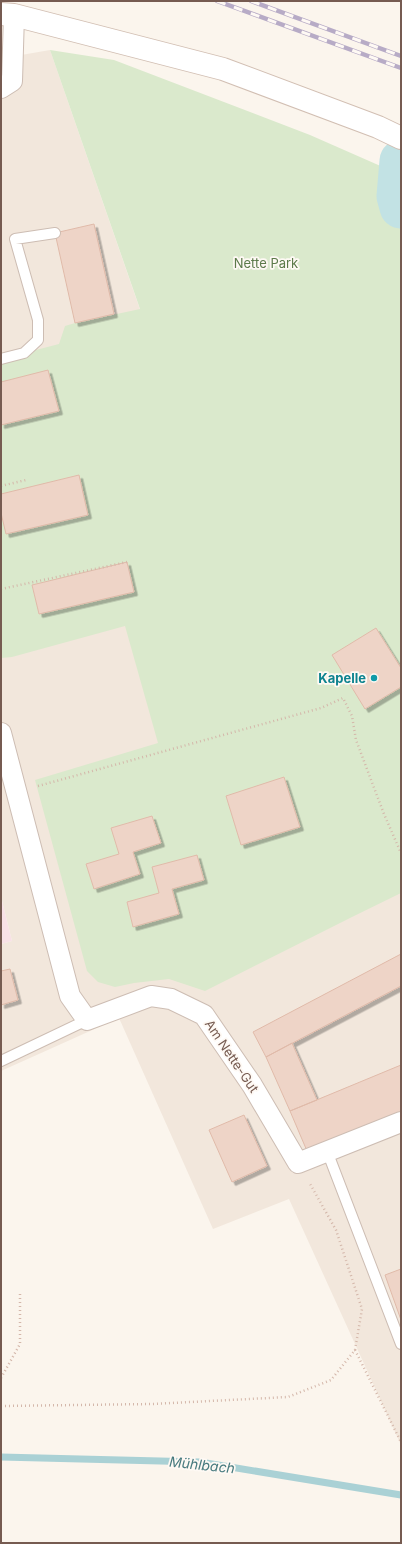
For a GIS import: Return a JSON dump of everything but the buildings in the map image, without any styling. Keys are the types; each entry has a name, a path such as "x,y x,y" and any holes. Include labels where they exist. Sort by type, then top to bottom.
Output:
{"main road":[{"path":"8,14 223,69 378,127 401,138"}],"street":[{"path":"1,88 12,81 8,14"},
{"path":"1,733 70,996 87,1020"},
{"name":"Am Nette-Gut","path":"87,1020 151,996 172,999 204,1015 252,1085 298,1163"},
{"path":"298,1163 401,1122"}],"lane":[{"path":"1,359 24,353 38,340 38,320 16,239 55,233"},
{"path":"1,1061 87,1020"},
{"path":"327,1152 401,1344"}],"path":[{"path":"1,486 26,480"},
{"path":"1,589 127,562"},
{"path":"16,792 321,708 343,698 352,716 356,740 384,814 401,853"},
{"path":"1,1406 152,1404 288,1397 331,1380 355,1350 362,1309 336,1230 298,1163"},
{"path":"1,1378 20,1344 20,1294"},
{"path":"355,1350 401,1442"}],"shaded area":[{"path":"50,50 154,350 401,716 401,1445 289,1199 213,1229 119,1018 1,1071 1,944 12,941 1,897 1,60 4,58"},
{"path":"1,897 12,941 1,944"}],"green space":[{"name":"Nette Park","path":"50,50 114,60 310,135 401,175 401,893 205,991 169,979 115,987 98,982 87,971 35,780 158,743 125,626 12,657 1,658 1,359 59,344 65,326 140,309"}],"waterway":[{"path":"401,161 398,196 401,207"},
{"name":"Mühlbach","path":"1,1457 200,1462 401,1495"}],"railway":[{"path":"217,1 401,68"},
{"path":"251,1 401,56"}],"place":[{"name":"Kapelle","path":"374,678"}]}
